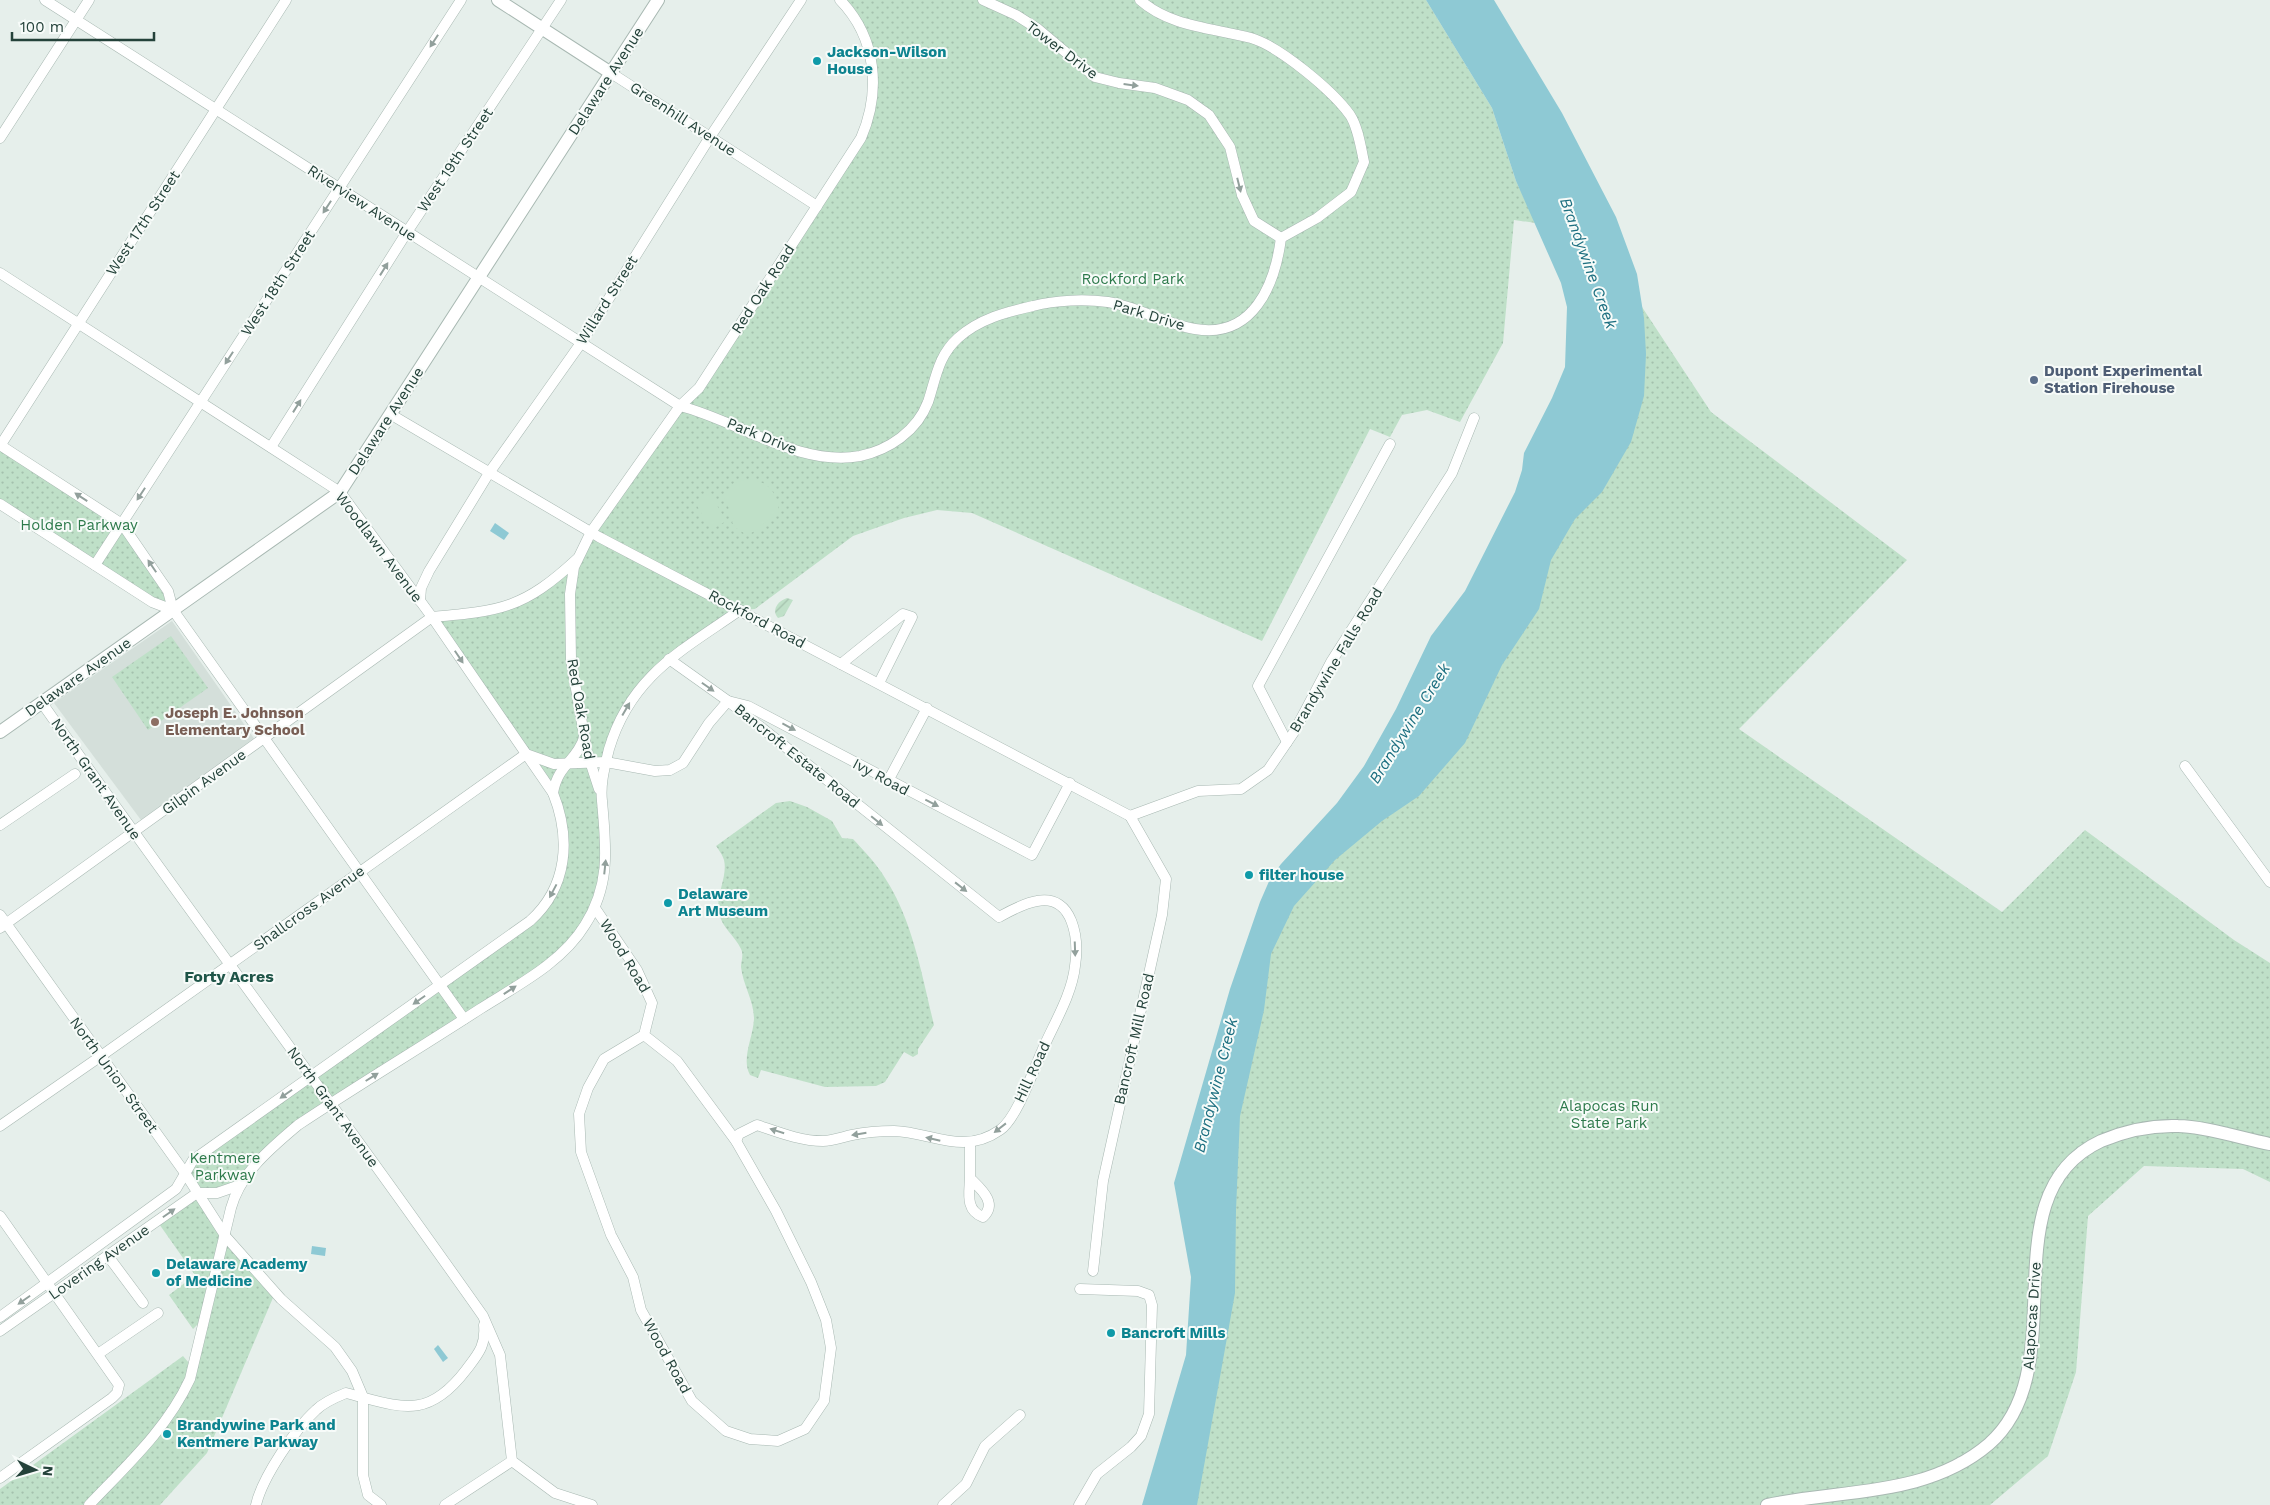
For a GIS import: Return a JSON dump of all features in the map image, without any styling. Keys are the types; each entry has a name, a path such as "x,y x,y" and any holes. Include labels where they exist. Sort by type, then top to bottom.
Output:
{"street":[{"name":"Riverview Avenue","path":"45,0 680,406"},
{"path":"0,138 3,126 89,0"},
{"name":"West 17th Street","path":"0,446 286,0"},
{"name":"West 18th Street","path":"95,565 461,0"},
{"name":"Greenhill Avenue","path":"498,0 817,206"},
{"name":"West 19th Street","path":"272,447 407,232 561,0"},
{"name":"Delaware Avenue","path":"0,732 340,492 658,0"},
{"name":"Willard Street","path":"420,601 421,588 429,570 489,473 580,342 710,137 801,0"},
{"name":"Red Oak Road","path":"602,800 590,762 573,680 570,641 570,594 578,558 590,532 680,406 699,388 858,144 868,120 873,98 874,72 864,36 852,14 840,0"},
{"name":"Tower Drive","path":"983,0 1016,15 1038,30 1096,77 1111,82 1155,88 1188,100 1209,115 1230,147 1242,195 1254,220 1281,238"},
{"path":"1140,0 1154,11 1189,24 1253,38 1280,52 1332,95 1351,116 1364,162 1351,192 1317,218 1281,238"},
{"name":"Park Drive","path":"680,406 709,414 811,456 840,458 875,452 896,441 914,425 927,403 936,371 945,353 958,338 977,324 1000,314 1036,305 1097,301 1118,304 1193,329 1218,330 1229,327 1246,317 1260,301 1278,263 1281,238"},
{"name":"Woodlawn Avenue","path":"0,273 340,492 432,617 553,793 564,830 563,866 554,891 539,913 530,921 440,985"},
{"name":"Rockford Road","path":"390,414 590,532 1130,816"},
{"name":"Brandywine Falls Road","path":"1130,816 1198,791 1241,789 1268,770 1287,742 1331,662 1452,472 1474,418"},
{"path":"1287,742 1258,686 1390,444"},
{"path":"0,446 122,524 168,591 173,610 464,1019"},
{"path":"0,504 152,602 173,610"},
{"name":"Red Oak Road","path":"432,617 470,614 515,604 540,590 578,558"},
{"path":"90,1505 161,1427 180,1401 190,1379 226,1237 231,1208 240,1185 272,1147 298,1125 529,978 565,950 584,927 596,908 606,866 606,832 601,781 612,740 628,704 652,675 669,659 740,610"},
{"path":"841,664 903,614 912,617 879,684"},
{"name":"Gilpin Avenue","path":"2,922 133,832 432,617"},
{"name":"Bancroft Estate Road","path":"669,659 728,701 922,858"},
{"path":"526,754 546,762 566,764 606,762 655,771 670,770 683,763 728,701"},
{"name":"Ivy Road","path":"728,701 748,706 1032,855 1070,783"},
{"name":"North Grant Avenue","path":"42,703 483,1316 500,1355 512,1461"},
{"path":"888,781 927,708"},
{"path":"553,793 558,774 580,748 584,737"},
{"name":"Shallcross Avenue","path":"0,1126 526,754"},
{"path":"2185,766 2270,882"},
{"path":"0,825 75,774"},
{"name":"Bancroft Mill Road","path":"1093,1271 1103,1182 1162,915 1166,879 1130,816"},
{"name":"Hill Road","path":"736,1141 739,1134 757,1125 796,1138 824,1141 866,1133 896,1131 943,1142 970,1142 1000,1130 1021,1099 1069,989 1075,966 1074,928 1069,913 1057,903 1037,901 998,917 922,858"},
{"name":"Wood Road","path":"596,908 637,970 652,1003 644,1035 604,1059 588,1088 579,1114 581,1152 611,1235 632,1277 641,1310 692,1401 726,1431 750,1439 778,1441 805,1429 824,1401 831,1348 826,1320 811,1282 776,1211 736,1141 676,1062 644,1035"},
{"name":"North Union Street","path":"2,922 185,1173 226,1237 281,1299 335,1347 352,1371 363,1397"},
{"path":"185,1173 193,1160 440,985"},
{"name":"Alapocas Drive","path":"1767,1505 1918,1482 1948,1472 1989,1443 2005,1425 2017,1405 2028,1377 2042,1215 2056,1184 2070,1163 2088,1148 2120,1133 2153,1126 2180,1126 2270,1144"},
{"path":"970,1142 970,1178"},
{"name":"Lovering Avenue","path":"0,1317 176,1189 185,1173"},
{"path":"197,1193 217,1193 240,1185"},
{"name":"Lovering Avenue","path":"0,1332 197,1193"},
{"path":"0,1216 117,1382 118,1390 112,1398 0,1478"},
{"path":"108,1256 143,1303"},
{"path":"1079,1505 1097,1474 1131,1447 1141,1436 1144,1428 1149,1414 1152,1305 1149,1295 1138,1291 1080,1289"},
{"path":"98,1354 158,1314"},
{"path":"256,1505 259,1493 270,1470 316,1410 346,1393 407,1407 426,1404 440,1397 454,1386 485,1340 483,1316"},
{"path":"363,1397 363,1475 368,1495 381,1505"},
{"path":"943,1505 966,1484 985,1446 1020,1415"},
{"path":"444,1505 512,1461 555,1493 592,1505"}],"shaded area":[{"name":"Joseph E. Johnson Elementary School","path":"172,621 255,740 141,820 54,703"}],"green space":[{"name":"Rockford Park","path":"840,0 1426,0 1492,108 1516,181 1536,223 1514,220 1503,343 1460,422 1427,410 1402,415 1390,437 1370,429 1262,641 972,513 937,510 904,518 853,536 755,609 740,610 639,690 606,762 590,762 601,800 601,890 565,950 298,1125 240,1185 198,1193 275,1293 207,1453 160,1505 0,1505 0,1489 183,1356 189,1363 198,1324 193,1329 169,1295 195,1275 157,1221 197,1193 187,1167 530,921 563,866 557,803 432,617 505,607 564,571 690,399 865,127 871,60"},
{"name":"Alapocas Run State Park","path":"1642,307 1711,412 1907,560 1739,729 2002,912 2085,830 2234,940 2270,963 2270,1182 2243,1169 2144,1166 2088,1216 2076,1372 2048,1456 1990,1505 1168,1505 1231,1016 1327,833 1626,313"},
{"name":"Holden Parkway","path":"0,445 122,524 173,610 0,504"},
{"path":"747,479 761,482 770,489 776,499 779,513 760,526 761,528 747,535 736,528 732,522 734,520 723,495 734,483"},
{"path":"710,493 726,521 711,530 695,502"},
{"path":"787,598 793,600 784,616 778,618 775,612 776,606"},
{"path":"171,636 208,688 148,730 112,677"},
{"path":"790,801 807,807 832,821 842,838 853,839 870,858 882,873 895,895 916,949 934,1025 918,1049 918,1054 913,1057 904,1052 885,1082 876,1086 825,1087 761,1070 758,1078 750,1075 748,1069 747,1055 754,1012 742,974 742,951 723,923 719,913 718,907 725,866 721,853 716,846 776,803"}],"water":[{"name":"Brandywine Creek","path":"1426,0 1494,0 1562,113 1616,217 1637,274 1644,318 1646,354 1644,396 1631,442 1602,492 1575,519 1551,560 1539,609 1502,665 1465,743 1419,796 1382,821 1335,860 1294,906 1271,954 1264,1010 1240,1116 1235,1293 1197,1505 1142,1505 1186,1355 1191,1277 1174,1183 1230,989 1260,902 1270,879 1281,864 1337,803 1364,766 1396,709 1431,636 1465,591 1515,492 1522,470 1524,453 1552,398 1565,367 1567,307 1561,283 1516,181 1492,108"},
{"path":"495,523 509,533 504,540 490,531"},
{"path":"312,1246 326,1248 325,1256 311,1254"},
{"path":"438,1345 448,1358 443,1362 434,1349"}],"place":[{"name":"Jackson-Wilson House","path":"817,61"},
{"name":"Dupont Experimental Station Firehouse","path":"2034,380"},
{"name":"Joseph E. Johnson Elementary School","path":"155,722"},
{"name":"filter house","path":"1249,875"},
{"name":"Delaware Art Museum","path":"668,903"},
{"name":"Delaware Academy of Medicine","path":"156,1273"},
{"name":"Bancroft Mills","path":"1111,1333"},
{"name":"Brandywine Park and Kentmere Parkway","path":"167,1434"}],"district":[{"name":"Forty Acres","path":"229,976"}],"park label":[{"name":"Kentmere Parkway","path":"225,1166"}]}
